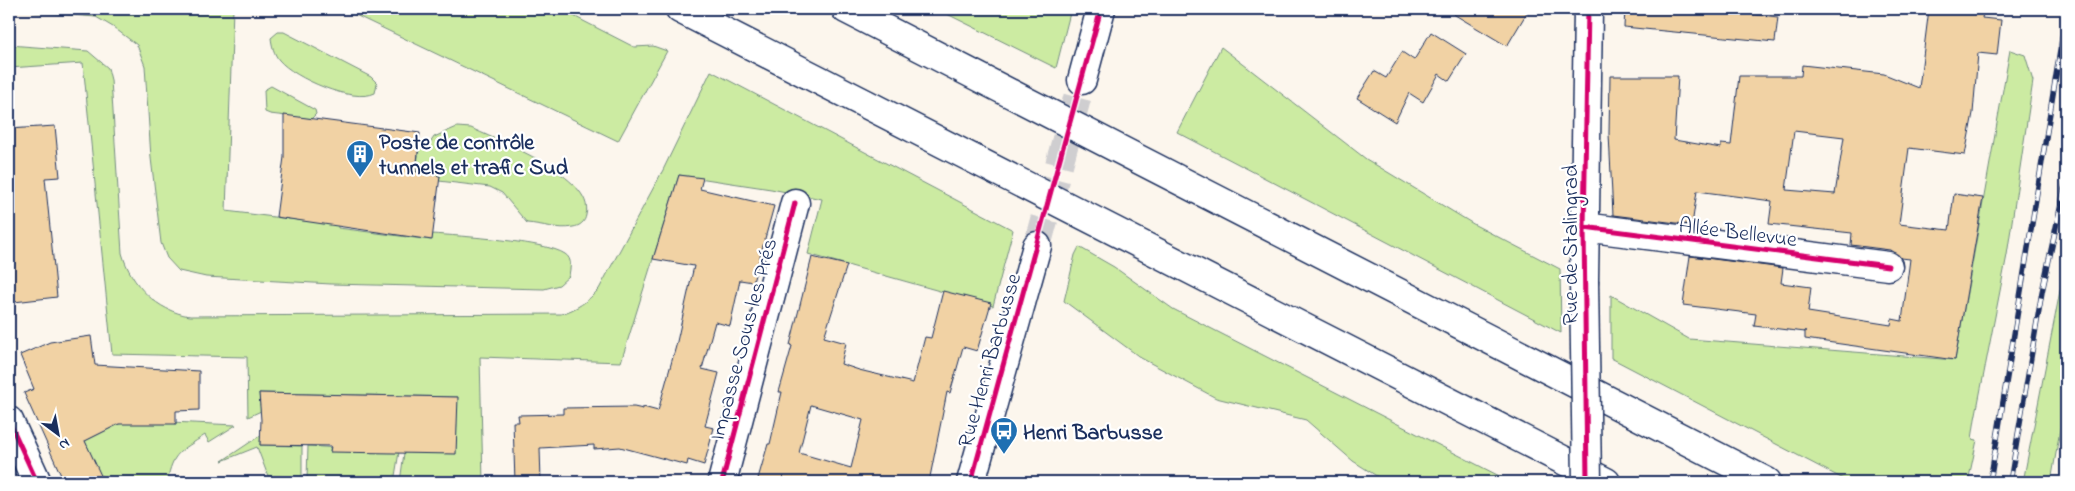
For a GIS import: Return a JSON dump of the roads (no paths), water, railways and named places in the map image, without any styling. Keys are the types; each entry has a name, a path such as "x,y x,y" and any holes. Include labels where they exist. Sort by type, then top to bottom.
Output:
{"main road":[{"path":"680,9 1606,482"},
{"path":"846,9 1768,482"},
{"path":"1082,80 1101,9"},
{"name":"Rue de Stalingrad","path":"1587,482 1584,227 1588,9"},
{"name":"Impasse Sous les Prés","path":"722,482 795,203"},
{"name":"Allée Bellevue","path":"1584,227 1888,266"},
{"name":"Rue Henri Barbusse","path":"971,482 1037,246"},
{"path":"9,420 37,482"}],"tunnel":[{"path":"1037,246 1082,80"}],"railway":[{"path":"1990,482 2066,14"},
{"path":"2010,482 2042,292 2066,181"}],"place":[{"name":"Poste de contrôle tunnels et trafic Sud","path":"360,178"},
{"name":"Henri Barbusse","path":"1004,455"}]}
